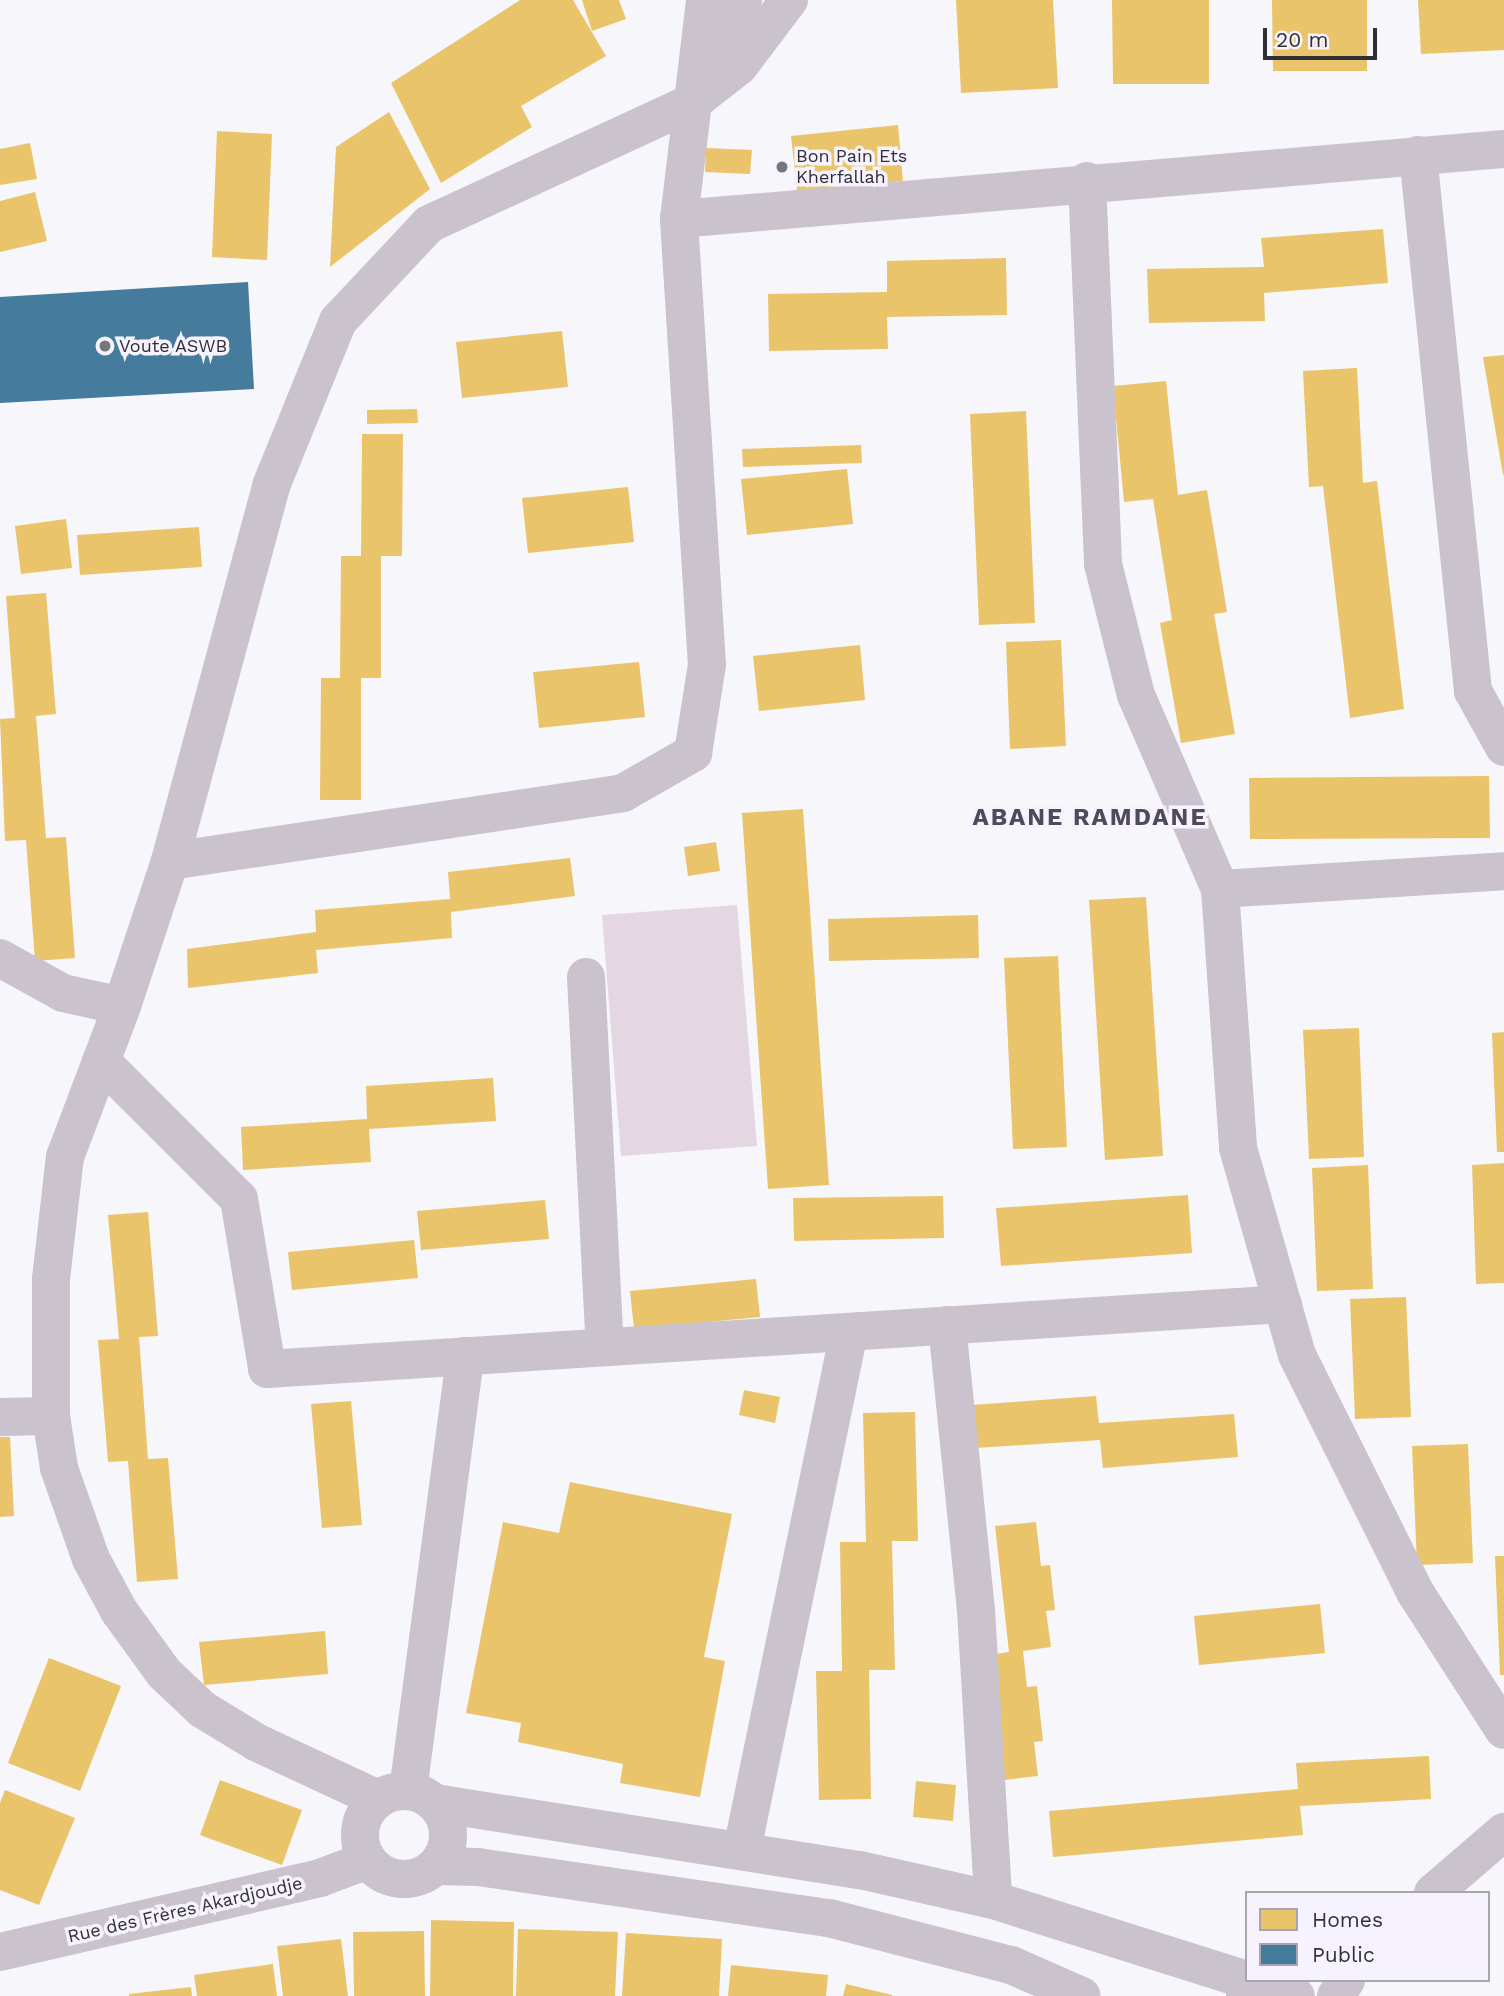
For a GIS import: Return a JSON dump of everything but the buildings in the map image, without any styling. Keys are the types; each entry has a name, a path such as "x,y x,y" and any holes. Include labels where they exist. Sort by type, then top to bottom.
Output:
{"street":[{"path":"170,861 623,793 693,753 707,665 679,219 705,0"},
{"path":"693,102 743,0"},
{"path":"789,0 738,66 693,102 429,224 338,321 271,486 170,861 122,1006 65,1157 51,1279 51,1416 59,1468 91,1559 119,1611 164,1673 202,1709 256,1742 407,1798 742,1850 993,1900 1245,1980"},
{"path":"679,219 1087,181 1504,149"},
{"path":"1418,155 1473,691 1504,747"},
{"path":"1087,181 1103,564 1136,695 1220,889 1238,1148 1297,1355 1415,1592 1504,1730"},
{"path":"1220,889 1504,872"},
{"path":"0,958 63,993 122,1006"},
{"path":"586,977 605,1347"},
{"path":"101,1061 239,1199 267,1369 1283,1304"},
{"path":"947,1325 976,1609 993,1900"},
{"path":"742,1850 849,1332"},
{"path":"407,1798 465,1356"},
{"path":"0,1417 51,1416"},
{"path":"407,1798 362,1818 359,1835 368,1860 387,1877 405,1880 436,1866 478,1867 829,1918 1011,1965 1073,1994"},
{"path":"407,1798 449,1834 436,1866"},
{"path":"1435,1891 1504,1832"},
{"name":"Rue des Frères Akardjoudje","path":"10,1943 320,1878 368,1860"},
{"path":"1157,1951 1245,1952"}],"shaded area":[{"path":"737,905 757,1146 621,1156 602,915"}],"place":[{"name":"Bon Pain Ets Kherfallah","path":"782,167"},
{"name":"Voute ASWB","path":"105,346"}],"district":[{"name":"ABANE RAMDANE","path":"1090,818"}]}
